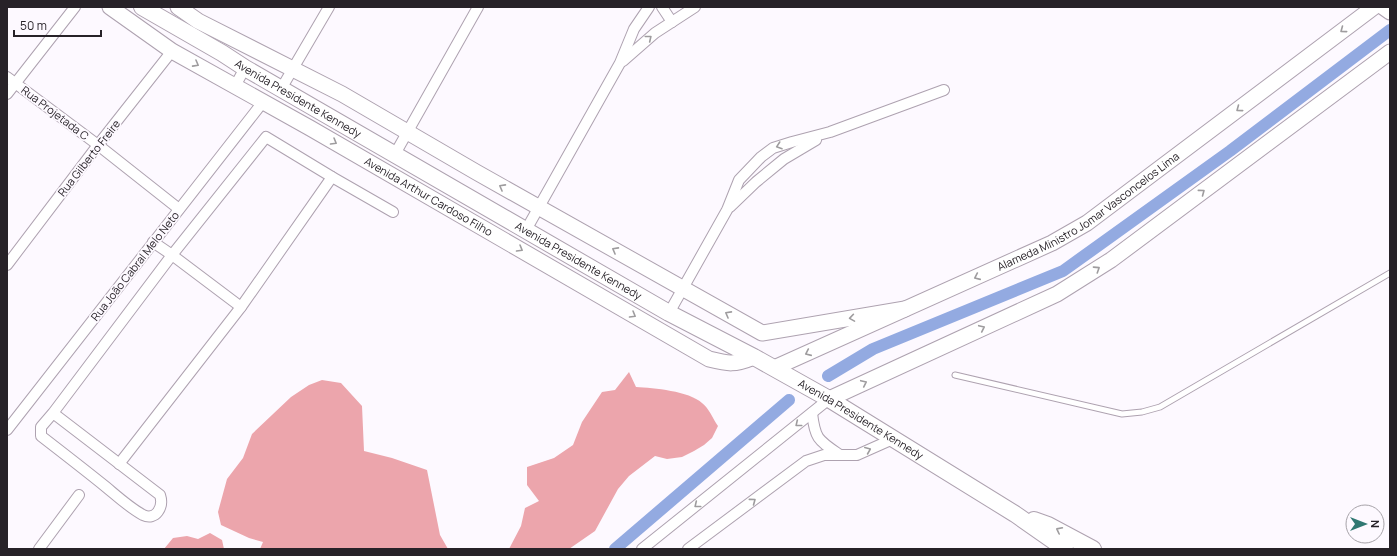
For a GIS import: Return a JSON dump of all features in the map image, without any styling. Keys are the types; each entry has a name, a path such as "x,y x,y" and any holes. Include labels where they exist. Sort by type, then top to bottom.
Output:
{"main road":[{"name":"Avenida Arthur Cardoso Filho","path":"110,7 172,51 310,128 709,359 727,363 739,363 754,357"},
{"name":"Avenida Presidente Kennedy","path":"142,7 669,313 754,357 828,399 1015,514 1065,549"},
{"name":"Avenida Presidente Kennedy","path":"178,7 198,21 342,94 762,333 905,309"},
{"name":"Alameda Ministro Jomar Vasconcelos Lima","path":"774,368 1052,243 1087,223 1374,7"},
{"path":"828,399 1057,294 1084,278 1112,260 1390,52"},
{"name":"Avenida Presidente Kennedy","path":"1015,514 1048,525 1093,549"}],"street":[{"path":"7,94 74,7"},
{"path":"281,88 329,7"},
{"path":"395,154 478,7"},
{"path":"526,230 620,63 634,29 648,7"},
{"path":"662,7 672,22"},
{"path":"620,63 655,33 695,7"},
{"name":"Rua Gilberto Freire","path":"7,265 98,145 172,51"},
{"path":"235,86 245,68"},
{"name":"Rua Projetada C","path":"7,77 98,145 179,209"},
{"path":"669,313 727,210 739,180 772,148 830,132 944,90"},
{"name":"Rua João Cabral Melo Neto","path":"7,430 263,102"},
{"path":"310,128 319,111"},
{"path":"727,210 756,182 784,159 830,132"},
{"path":"53,413 160,495 162,505 154,515 144,515 126,504 41,436 41,427 172,255 266,137 393,212"},
{"path":"119,464 241,307 332,177"},
{"path":"153,242 241,307"},
{"path":"642,549 828,399"},
{"path":"812,413 814,431 822,443 840,455"},
{"path":"688,549 806,461 824,455 857,455 893,439"},
{"path":"39,549 79,495"}],"lane":[{"path":"955,375 1122,414 1142,412 1160,407 1390,272"}],"shaded area":[{"path":"629,372 636,387 661,389 680,393 702,403 718,426 712,438 704,445 682,457 667,459 655,456 629,476 618,489 595,531 569,549 509,549 521,526 525,508 539,501 527,485 527,467 554,458 573,445 582,422 602,392 615,390"},
{"path":"322,380 341,383 362,406 364,451 392,458 427,470 440,535 448,549 260,549 263,542 249,538 221,525 218,512 227,479 243,458 252,434 291,397 309,385"},
{"path":"210,533 222,540 224,549 164,549 173,538 187,536 198,539"}],"waterway":[{"path":"828,376 873,349 1063,271 1230,151 1390,30"},
{"path":"615,549 789,400"}]}
